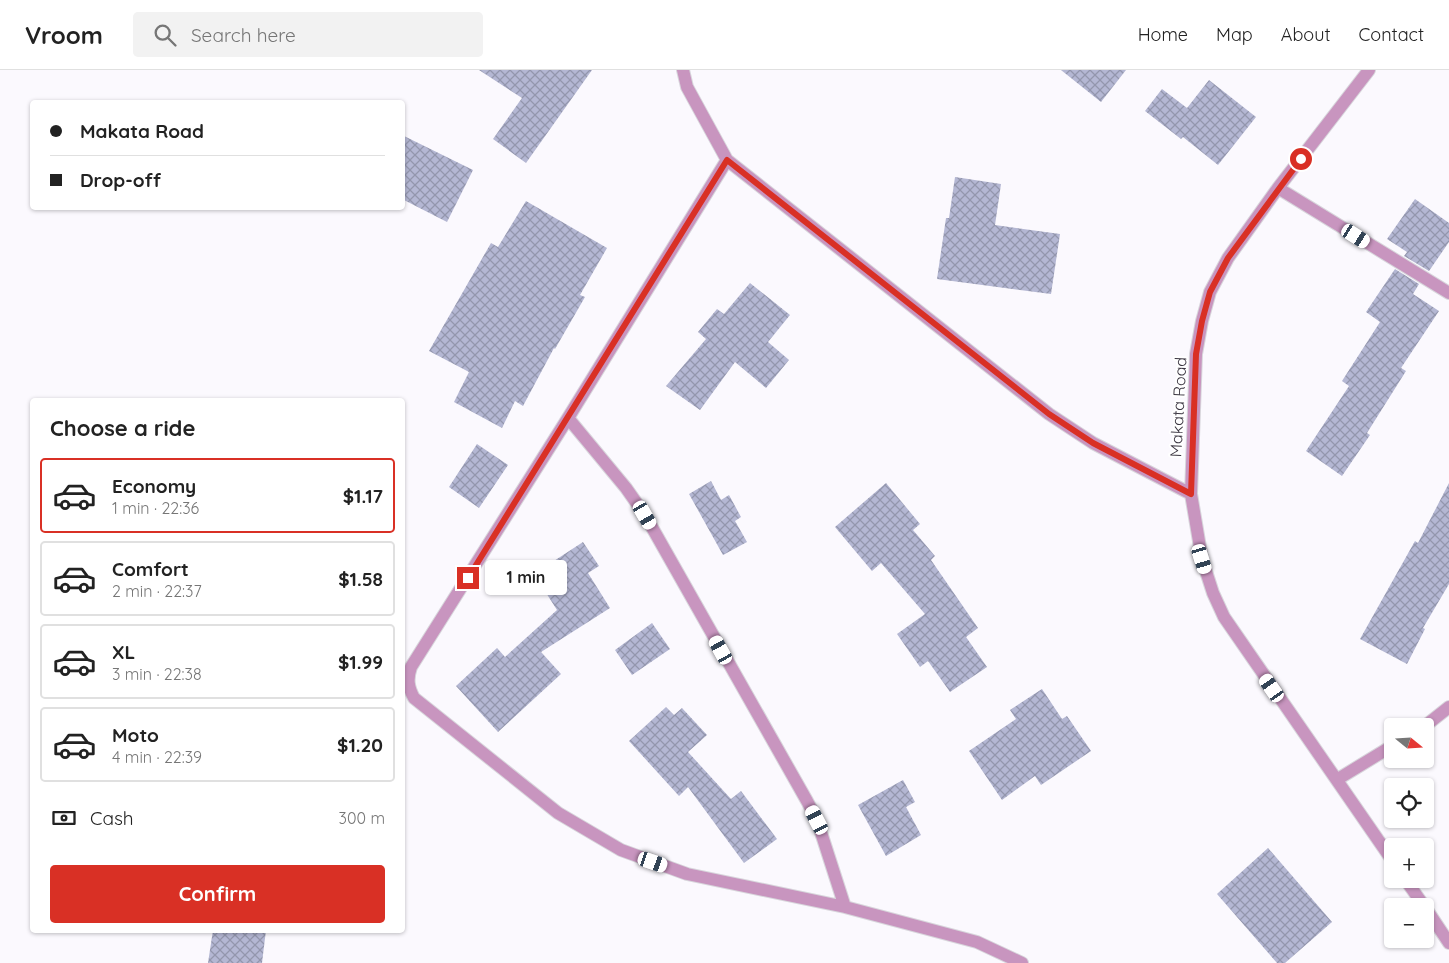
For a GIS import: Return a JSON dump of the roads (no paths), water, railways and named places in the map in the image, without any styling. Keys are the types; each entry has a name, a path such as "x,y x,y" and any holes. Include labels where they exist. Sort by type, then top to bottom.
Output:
{"street":[{"path":"683,70 687,87 727,160 1049,414 1093,443 1191,494"},
{"name":"Makata Road","path":"1369,70 1278,188 1228,258 1210,292 1196,354 1191,494 1202,559 1213,593 1224,617 1384,848"},
{"path":"727,160 568,418 411,667 408,675 408,684 414,698 558,813 621,850 686,874 846,907 977,942 1022,963"},
{"path":"1278,188 1449,293"},
{"path":"568,418 626,488 645,515 817,820 846,907"},
{"path":"1434,719 1449,707"},
{"path":"1338,780 1384,751"},
{"path":"1434,920 1449,943"}]}
